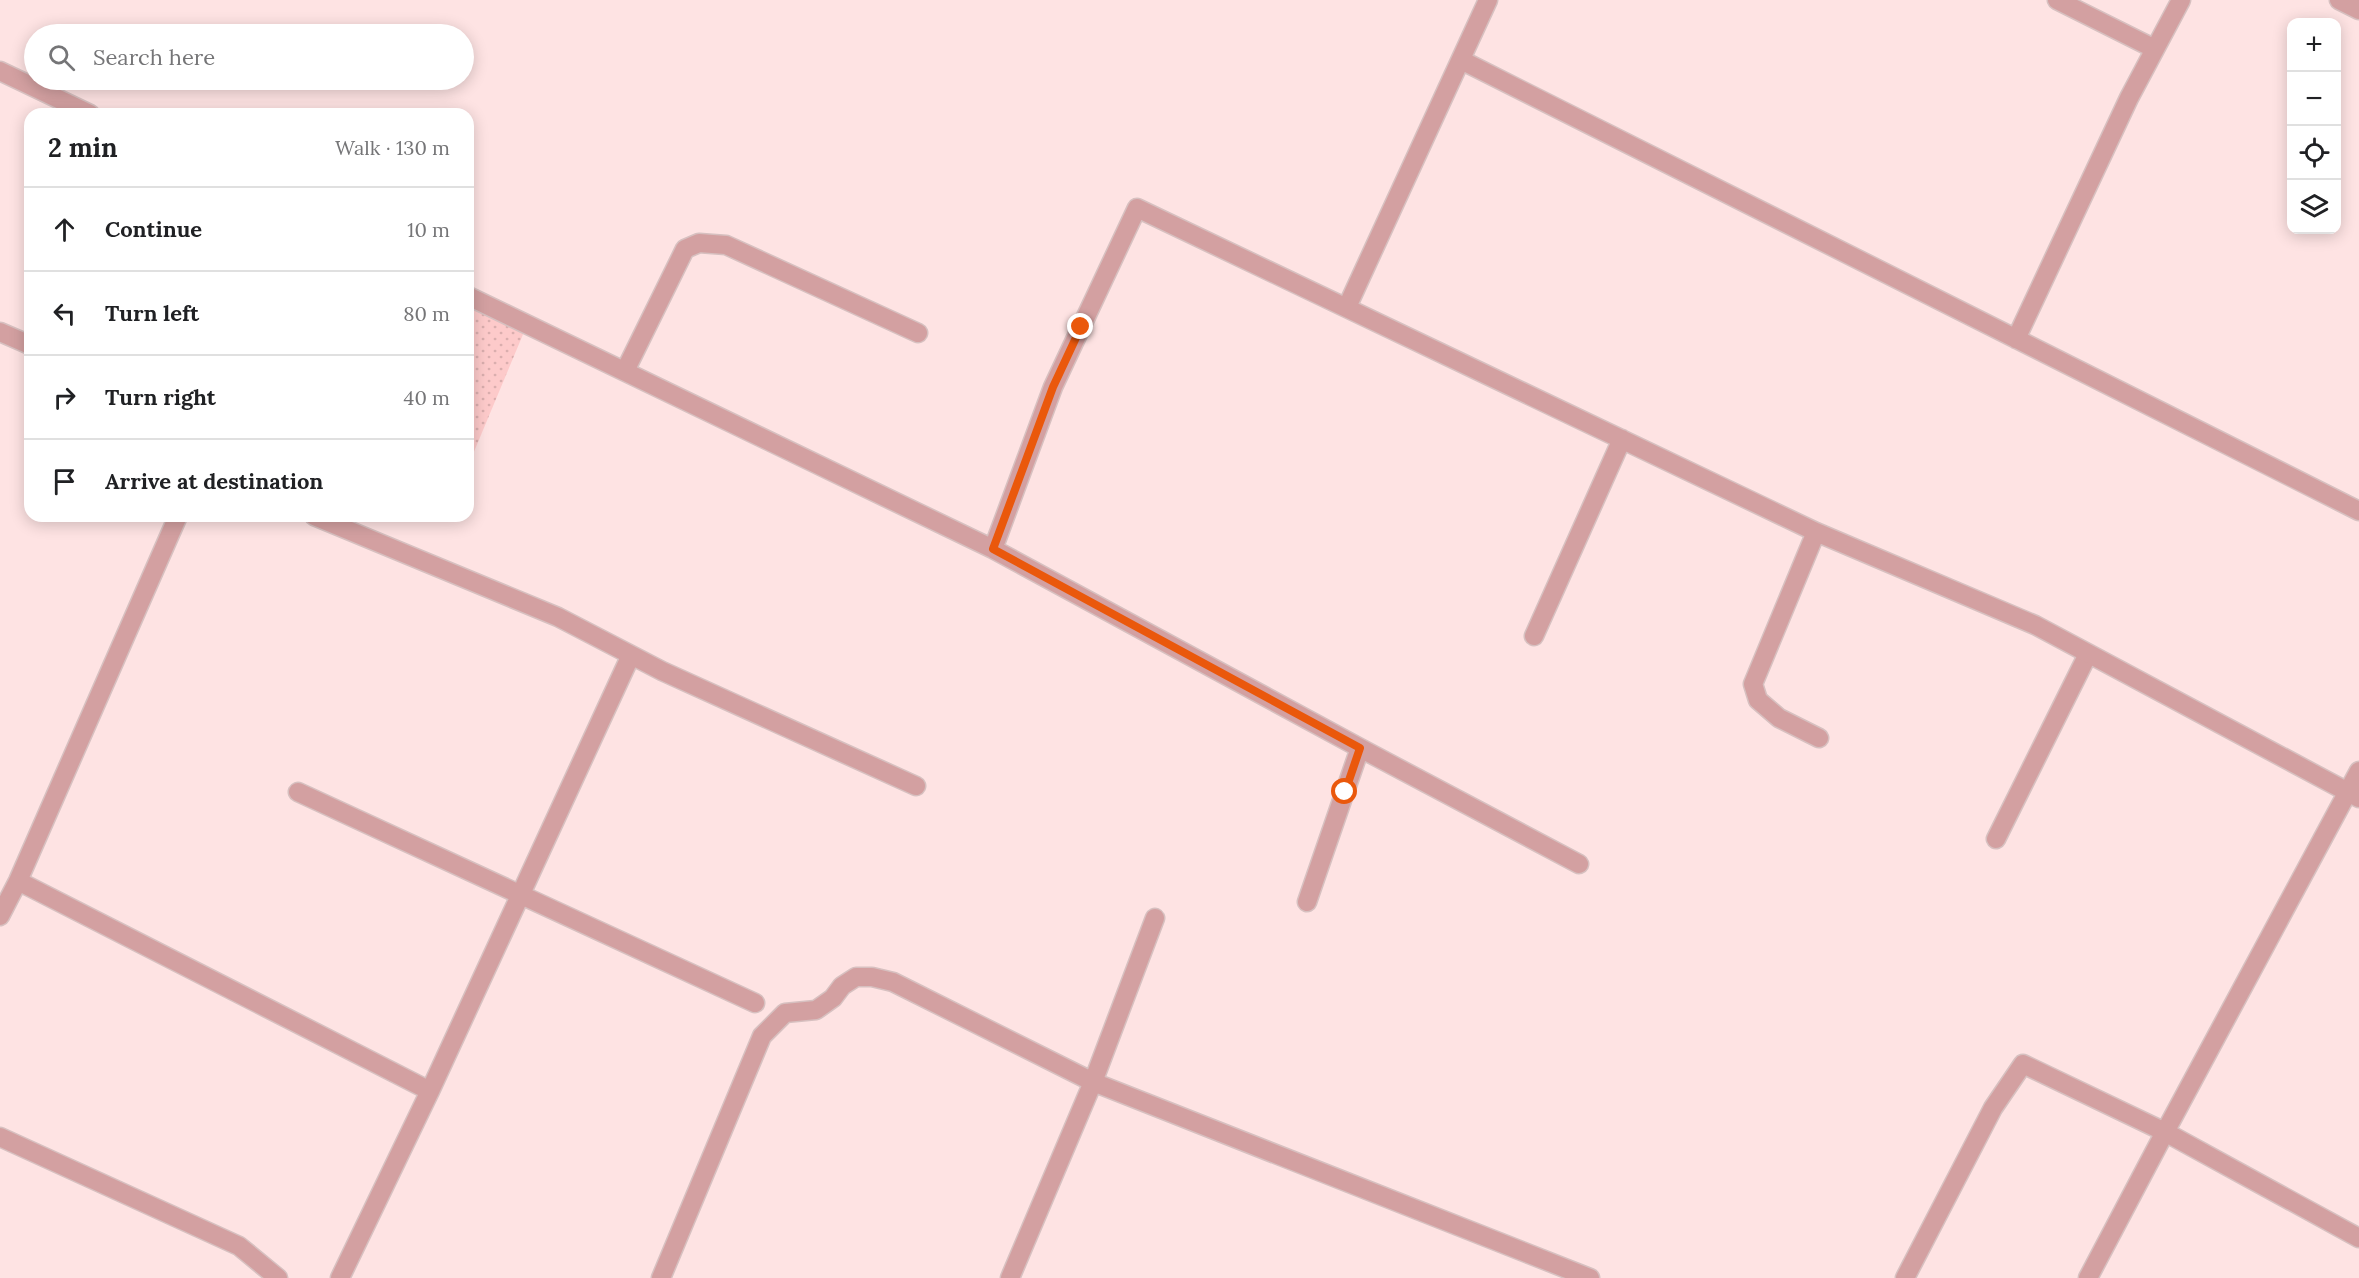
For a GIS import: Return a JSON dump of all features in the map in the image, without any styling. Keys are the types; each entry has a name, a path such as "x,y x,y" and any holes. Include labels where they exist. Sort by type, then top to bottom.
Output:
{"street":[{"path":"1347,308 1488,0"},
{"path":"2057,0 2155,49"},
{"path":"2016,339 2129,98 2181,0"},
{"path":"2339,0 2359,10"},
{"path":"1461,60 2359,511"},
{"path":"0,71 24,82"},
{"path":"40,90 77,108"},
{"path":"993,549 1053,387 1137,208 1816,532 2035,626 2354,794"},
{"path":"625,371 685,249 699,243 726,246 918,333"},
{"path":"474,299 993,549 1360,748 1580,864"},
{"path":"0,332 24,342"},
{"path":"1534,636 1622,439"},
{"path":"0,916 18,881 175,522"},
{"path":"328,522 558,617 631,655 915,786"},
{"path":"1816,532 1753,684 1758,700 1779,718 1819,738"},
{"path":"1996,839 2088,654"},
{"path":"340,1278 430,1091 631,655"},
{"path":"1307,902 1360,748"},
{"path":"2088,1278 2165,1132 2354,794 2359,771"},
{"path":"298,792 755,1003"},
{"path":"18,881 430,1091"},
{"path":"1010,1278 1093,1082 1155,918"},
{"path":"661,1278 762,1036 785,1013 816,1010 833,998 842,986 856,977 872,977 893,982 1093,1082 1590,1278"},
{"path":"1905,1278 1993,1108 2023,1064 2165,1132 2359,1238"},
{"path":"0,1137 239,1246 278,1278"}],"shaded area":[{"path":"474,307 524,332 474,452"}],"route":[{"path":"1081,327 1053,387 993,549 1360,748 1345,792"}]}
